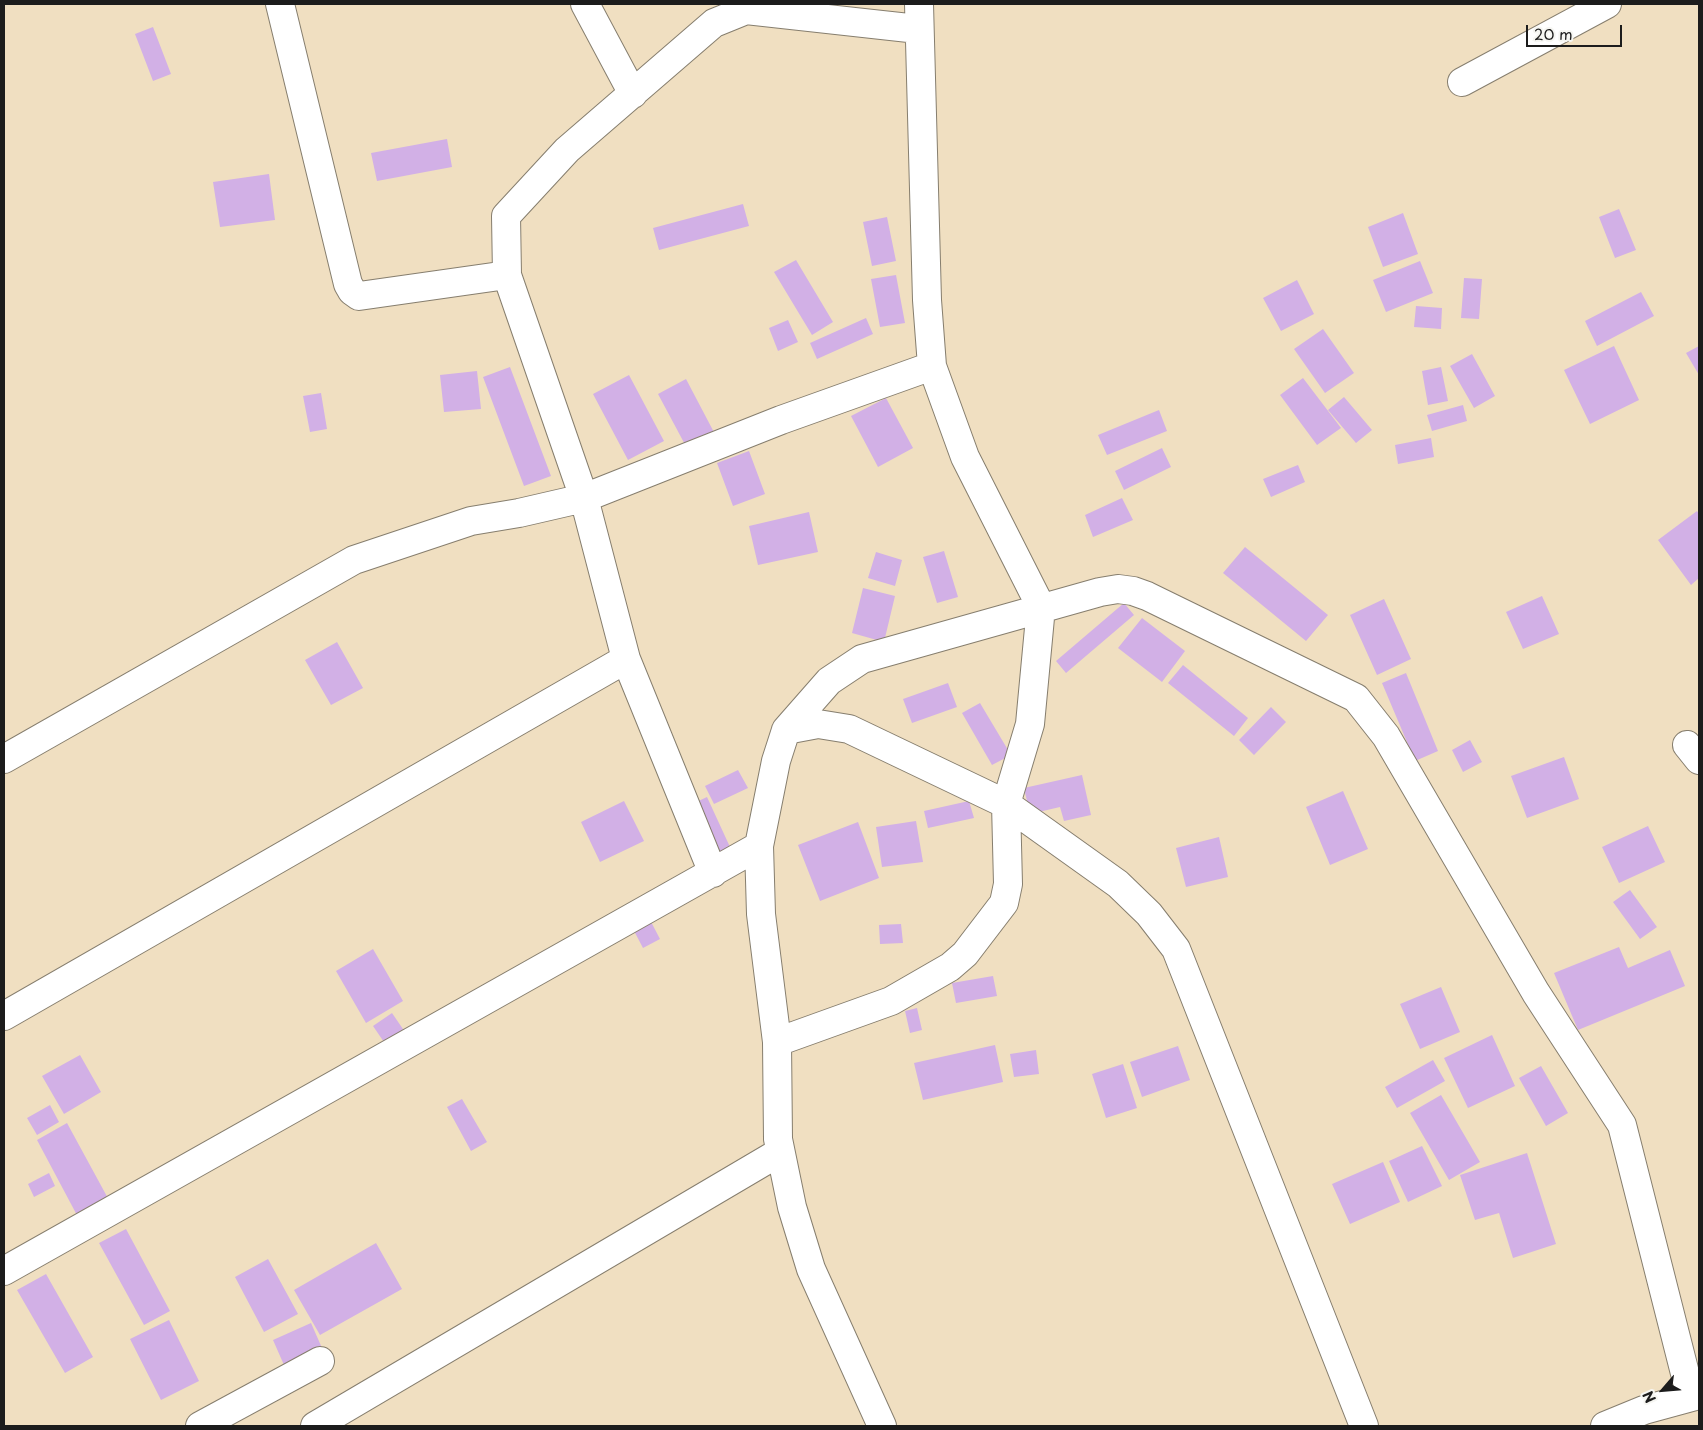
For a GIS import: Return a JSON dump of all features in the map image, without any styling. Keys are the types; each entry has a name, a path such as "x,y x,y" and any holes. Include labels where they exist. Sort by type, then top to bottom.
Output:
{"street":[{"path":"280,4 348,284 352,291 359,296 507,275"},
{"path":"585,4 633,94"},
{"path":"1462,82 1607,4"},
{"path":"712,873 626,659 584,498 507,275 506,216 567,150 714,23 746,10 918,16 926,300 932,366 965,457 1041,608 1030,724 1006,804 1008,884 1004,904 965,954 950,967 891,1001 777,1042"},
{"path":"4,759 354,560 471,521 519,513 584,498 781,420 932,366"},
{"path":"882,1426 811,1269 792,1207 780,1152 778,1139 777,1042 762,914 759,846 776,761 786,730 829,681 862,659 1041,608 1118,589 1133,591 1356,698 1386,736 1536,993 1622,1125 1695,1396 1644,1410 1605,1426"},
{"path":"4,1016 626,659"},
{"path":"786,730 818,724 849,729 1006,804 1118,884 1149,914 1176,949 1364,1426"},
{"path":"4,1271 759,846"},
{"path":"315,1426 780,1152"},
{"path":"200,1426 320,1361"}],"building":[{"path":"153,27 171,74 153,81 135,34"},
{"path":"447,139 452,167 377,181 371,153"},
{"path":"269,174 275,220 220,227 213,182"},
{"path":"743,204 749,226 659,250 653,228"},
{"path":"1619,209 1636,250 1615,258 1599,217"},
{"path":"1403,213 1418,254 1383,267 1368,227"},
{"path":"887,217 896,261 872,266 863,222"},
{"path":"796,260 833,322 812,335 774,272"},
{"path":"1420,261 1433,293 1386,312 1373,280"},
{"path":"896,275 905,323 880,327 871,279"},
{"path":"1464,278 1482,279 1479,319 1461,318"},
{"path":"1297,280 1314,314 1281,331 1263,298"},
{"path":"1641,292 1654,316 1597,346 1585,321"},
{"path":"1416,306 1442,308 1441,329 1414,327"},
{"path":"866,318 873,334 817,359 810,343"},
{"path":"788,320 798,342 778,351 769,328"},
{"path":"1323,329 1354,373 1325,393 1294,349"},
{"path":"1614,346 1639,400 1590,424 1564,370"},
{"path":"1699,346 1699,375 1686,353"},
{"path":"1472,354 1495,396 1474,408 1450,366"},
{"path":"510,367 551,476 524,486 483,377"},
{"path":"1441,367 1448,401 1428,405 1422,371"},
{"path":"477,371 481,409 444,412 440,375"},
{"path":"629,375 664,441 628,460 593,394"},
{"path":"1303,378 1341,428 1317,445 1280,395"},
{"path":"686,379 717,438 689,452 658,394"},
{"path":"321,393 327,429 310,432 303,396"},
{"path":"1344,397 1372,430 1356,443 1328,410"},
{"path":"886,398 913,448 878,467 851,416"},
{"path":"1463,405 1467,421 1432,431 1427,415"},
{"path":"1159,410 1167,431 1107,455 1098,435"},
{"path":"1431,438 1434,457 1398,464 1395,445"},
{"path":"1162,448 1171,467 1124,490 1115,471"},
{"path":"749,451 765,494 733,506 717,463"},
{"path":"1298,465 1305,482 1271,497 1263,479"},
{"path":"1122,498 1133,520 1093,537 1085,515"},
{"path":"1697,511 1699,514 1699,578 1691,585 1658,540"},
{"path":"809,512 818,552 758,565 749,526"},
{"path":"1245,547 1328,615 1306,641 1223,573"},
{"path":"944,551 958,597 937,603 923,557"},
{"path":"876,552 902,560 895,586 868,578"},
{"path":"863,588 895,596 884,642 852,633"},
{"path":"1542,596 1559,634 1523,649 1506,612"},
{"path":"1384,599 1411,659 1377,675 1350,615"},
{"path":"1124,603 1134,615 1066,673 1056,661"},
{"path":"1142,618 1185,651 1162,682 1118,648"},
{"path":"337,642 363,688 331,705 305,660"},
{"path":"1183,665 1248,718 1234,736 1168,683"},
{"path":"1406,673 1438,751 1415,761 1382,683"},
{"path":"948,683 957,707 912,723 903,699"},
{"path":"980,703 1011,755 992,765 962,713"},
{"path":"1271,707 1286,722 1254,755 1239,740"},
{"path":"1470,740 1482,762 1463,772 1452,750"},
{"path":"1564,757 1579,799 1527,818 1511,776"},
{"path":"738,770 748,788 714,804 705,786"},
{"path":"1082,775 1091,815 1064,821 1060,807 1030,814 1024,788"},
{"path":"1343,791 1368,849 1330,865 1306,807"},
{"path":"707,797 730,847 712,855 690,805"},
{"path":"624,801 644,841 600,862 581,822"},
{"path":"969,801 974,818 928,828 924,811"},
{"path":"916,821 923,862 882,867 876,827"},
{"path":"858,822 879,878 820,901 798,845"},
{"path":"1648,826 1665,862 1619,883 1602,847"},
{"path":"1219,837 1228,877 1186,887 1176,848"},
{"path":"1630,890 1657,927 1640,939 1613,902"},
{"path":"649,918 660,939 643,948 632,927"},
{"path":"901,924 903,943 880,944 879,925"},
{"path":"1619,947 1628,968 1670,950 1685,986 1578,1030 1554,973"},
{"path":"373,949 403,1001 366,1023 336,971"},
{"path":"993,976 997,996 956,1003 952,983"},
{"path":"1441,987 1460,1032 1420,1049 1400,1004"},
{"path":"917,1008 922,1030 910,1033 905,1011"},
{"path":"392,1013 405,1032 386,1045 373,1026"},
{"path":"1492,1035 1515,1086 1468,1108 1444,1058"},
{"path":"995,1045 1003,1082 923,1100 914,1063"},
{"path":"1178,1046 1190,1080 1142,1097 1130,1062"},
{"path":"1036,1050 1039,1074 1014,1077 1010,1054"},
{"path":"80,1055 101,1092 64,1114 42,1076"},
{"path":"1433,1060 1445,1081 1397,1108 1385,1087"},
{"path":"1123,1064 1137,1108 1106,1118 1092,1074"},
{"path":"1541,1066 1568,1113 1546,1126 1519,1078"},
{"path":"1441,1095 1480,1162 1449,1180 1410,1113"},
{"path":"462,1099 487,1142 471,1151 447,1107"},
{"path":"50,1105 59,1122 37,1135 27,1118"},
{"path":"67,1123 110,1202 79,1219 37,1140"},
{"path":"1422,1146 1442,1186 1408,1202 1389,1161"},
{"path":"1527,1153 1556,1244 1513,1258 1499,1213 1475,1220 1460,1175"},
{"path":"1383,1162 1400,1202 1350,1224 1332,1184"},
{"path":"49,1173 55,1186 34,1197 28,1184"},
{"path":"126,1229 170,1311 144,1325 99,1243"},
{"path":"376,1243 402,1289 320,1335 294,1290"},
{"path":"268,1259 298,1314 264,1332 235,1277"},
{"path":"46,1274 93,1357 65,1373 17,1290"},
{"path":"169,1320 199,1381 161,1400 130,1339"},
{"path":"311,1323 322,1348 284,1365 273,1340"}]}
